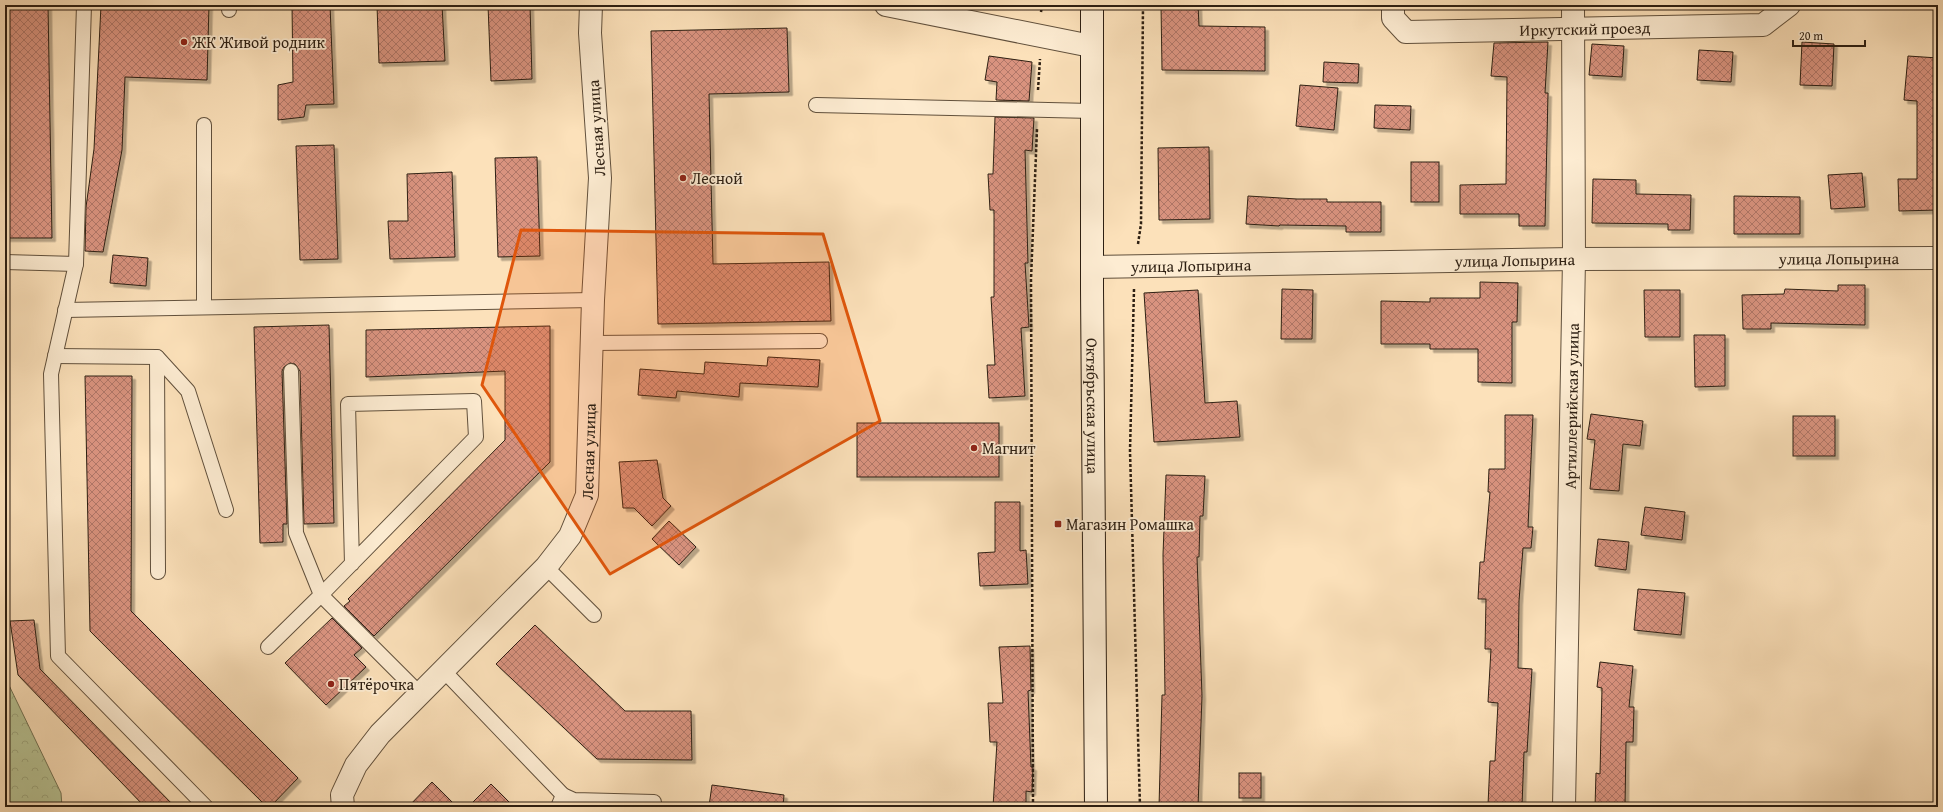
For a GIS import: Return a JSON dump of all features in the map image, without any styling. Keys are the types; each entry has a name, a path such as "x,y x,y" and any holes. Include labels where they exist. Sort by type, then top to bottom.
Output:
{"street":[{"name":"Лесная улица","path":"343,807 342,795 356,765 380,734 546,568 570,536 587,495 593,300 600,178 590,33 591,5"},
{"path":"886,5 1091,46"},
{"name":"Октябрьская улица","path":"1092,5 1092,267 1096,807"},
{"name":"Иркутский проезд","path":"1393,5 1393,18 1406,32 1763,25 1790,5"},
{"name":"Артиллерийская улица","path":"1564,807 1574,259 1573,5"},
{"name":"улица Лопырина","path":"1092,267 1574,259 1938,258"}],"lane":[{"path":"84,5 76,264 51,374 58,656 206,807"},
{"path":"816,105 1092,111"},
{"path":"204,124 204,307"},
{"path":"5,262 76,264"},
{"path":"65,310 593,300"},
{"path":"592,343 820,340"},
{"path":"55,356 157,357 188,391 226,510"},
{"path":"157,357 158,572"},
{"path":"291,371 296,533 321,595 420,694"},
{"path":"268,647 352,564 476,437 474,401 348,404 352,564"},
{"path":"546,568 594,615"},
{"path":"443,670 561,801 654,802"}],"path":[{"path":"1033,807 1030,279 1042,5"},
{"path":"1140,807 1130,451 1134,266 1141,224 1143,5"}],"highlighted area":[{"path":"521,230 823,234 880,421 610,574 482,385"}],"green space":[{"path":"5,677 61,793 62,807 5,807"}],"building":[{"path":"5,5 48,5 52,238 6,238"},
{"path":"101,5 209,5 207,80 125,77 122,150 103,252 85,251 86,207 94,149"},
{"path":"292,5 330,5 334,104 306,105 304,117 278,120 278,85 293,82"},
{"path":"377,5 442,5 445,61 379,63"},
{"path":"488,5 530,5 532,79 491,81"},
{"path":"1161,5 1198,5 1199,26 1265,27 1265,71 1162,70"},
{"name":"Лесной","path":"787,28 789,92 709,94 713,264 829,262 831,321 658,324 651,31"},
{"path":"1548,42 1545,93 1548,93 1545,226 1519,226 1519,214 1460,214 1460,185 1506,184 1507,77 1491,76 1494,43"},
{"path":"1802,42 1834,44 1832,86 1800,85"},
{"path":"1592,44 1624,46 1622,77 1589,75"},
{"path":"1699,50 1733,52 1731,82 1697,80"},
{"path":"989,56 1032,62 1029,101 996,100 997,82 985,80"},
{"path":"1908,56 1938,58 1938,210 1899,211 1898,179 1917,179 1917,101 1904,100"},
{"path":"1324,62 1359,64 1358,83 1323,82"},
{"path":"1300,85 1338,88 1334,130 1296,126"},
{"path":"1375,105 1411,106 1410,130 1374,128"},
{"path":"995,117 1034,118 1032,151 1025,150 1028,263 1025,263 1029,327 1021,328 1025,396 989,398 987,365 995,365 991,297 994,297 994,210 990,210 988,174 993,174"},
{"path":"334,145 338,259 300,260 296,146"},
{"path":"1209,147 1210,219 1159,220 1158,148"},
{"path":"537,157 540,256 498,257 495,158"},
{"path":"1411,162 1439,162 1439,202 1411,202"},
{"path":"452,172 455,257 390,259 388,221 408,221 407,174"},
{"path":"1862,173 1865,207 1831,209 1828,175"},
{"path":"1593,179 1636,180 1636,194 1691,195 1690,230 1668,230 1668,224 1592,223"},
{"path":"1248,196 1327,199 1327,202 1381,202 1381,232 1346,232 1346,226 1279,226 1246,224"},
{"path":"1734,196 1800,197 1800,234 1734,234"},
{"path":"113,255 148,258 146,286 110,283"},
{"path":"1480,282 1518,283 1517,322 1512,322 1512,383 1478,382 1478,349 1430,349 1430,344 1381,344 1381,301 1430,302 1430,298 1480,298"},
{"path":"1838,285 1865,285 1865,325 1771,323 1771,329 1743,329 1742,295 1784,294 1785,289 1838,291"},
{"path":"1282,289 1313,290 1312,339 1281,339"},
{"path":"1198,290 1205,403 1237,401 1240,437 1154,442 1144,293"},
{"path":"1644,290 1680,290 1680,337 1645,337"},
{"path":"329,325 334,523 304,524 300,371 295,364 290,363 284,367 282,371 287,524 283,524 283,542 260,543 254,327"},
{"path":"550,326 550,462 374,636 344,606 350,601 348,599 505,440 505,371 366,377 366,330"},
{"path":"1694,335 1725,335 1725,386 1695,387"},
{"path":"768,357 820,360 818,387 740,383 739,397 677,391 676,398 638,395 640,369 704,374 705,362 767,366"},
{"path":"85,376 132,376 131,611 298,778 270,807 267,807 90,631"},
{"path":"1591,414 1643,421 1640,446 1623,444 1619,491 1590,489 1595,440 1587,439"},
{"path":"1505,415 1533,415 1528,527 1533,527 1531,548 1523,548 1519,601 1518,668 1532,669 1527,752 1524,752 1522,806 1488,805 1490,761 1495,761 1498,703 1488,702 1491,649 1485,649 1486,599 1478,599 1480,562 1484,562 1490,492 1488,492 1489,469 1505,469"},
{"path":"1793,416 1835,416 1835,456 1793,456"},
{"path":"857,423 999,423 999,477 857,477"},
{"path":"657,460 663,498 671,506 652,526 634,508 623,508 619,462"},
{"path":"1166,475 1205,476 1203,516 1200,516 1199,557 1197,557 1202,696 1198,807 1159,807 1162,695 1165,695 1163,555"},
{"path":"995,502 1020,502 1020,551 1026,550 1028,584 980,586 978,553 995,552"},
{"path":"1645,507 1685,512 1682,540 1641,535"},
{"path":"669,521 696,547 679,565 652,539"},
{"path":"1598,539 1629,542 1626,570 1595,566"},
{"path":"1638,589 1685,593 1681,635 1634,630"},
{"path":"332,618 362,648 354,655 366,667 326,705 285,663"},
{"path":"34,620 40,669 175,807 145,807 18,675 10,621"},
{"path":"535,625 625,711 691,711 692,760 597,759 496,664"},
{"path":"1030,646 1031,690 1028,691 1031,767 1033,767 1032,792 1026,791 1026,807 993,807 997,742 990,742 988,703 1003,703 999,647"},
{"path":"1600,662 1633,666 1629,707 1634,707 1633,742 1626,742 1625,807 1595,807 1596,773 1600,774 1602,688 1597,687"},
{"path":"1239,773 1261,773 1261,798 1239,798"},
{"path":"432,782 457,807 408,807"},
{"path":"491,784 514,807 468,807"},
{"path":"712,785 784,795 783,807 709,806"}],"place":[{"name":"ЖК Живой родник","path":"184,42"},
{"name":"Лесной","path":"683,178"},
{"name":"Магнит","path":"974,448"},
{"name":"Магазин Ромашка","path":"1058,524"},
{"name":"Пятёрочка","path":"331,684"}]}
